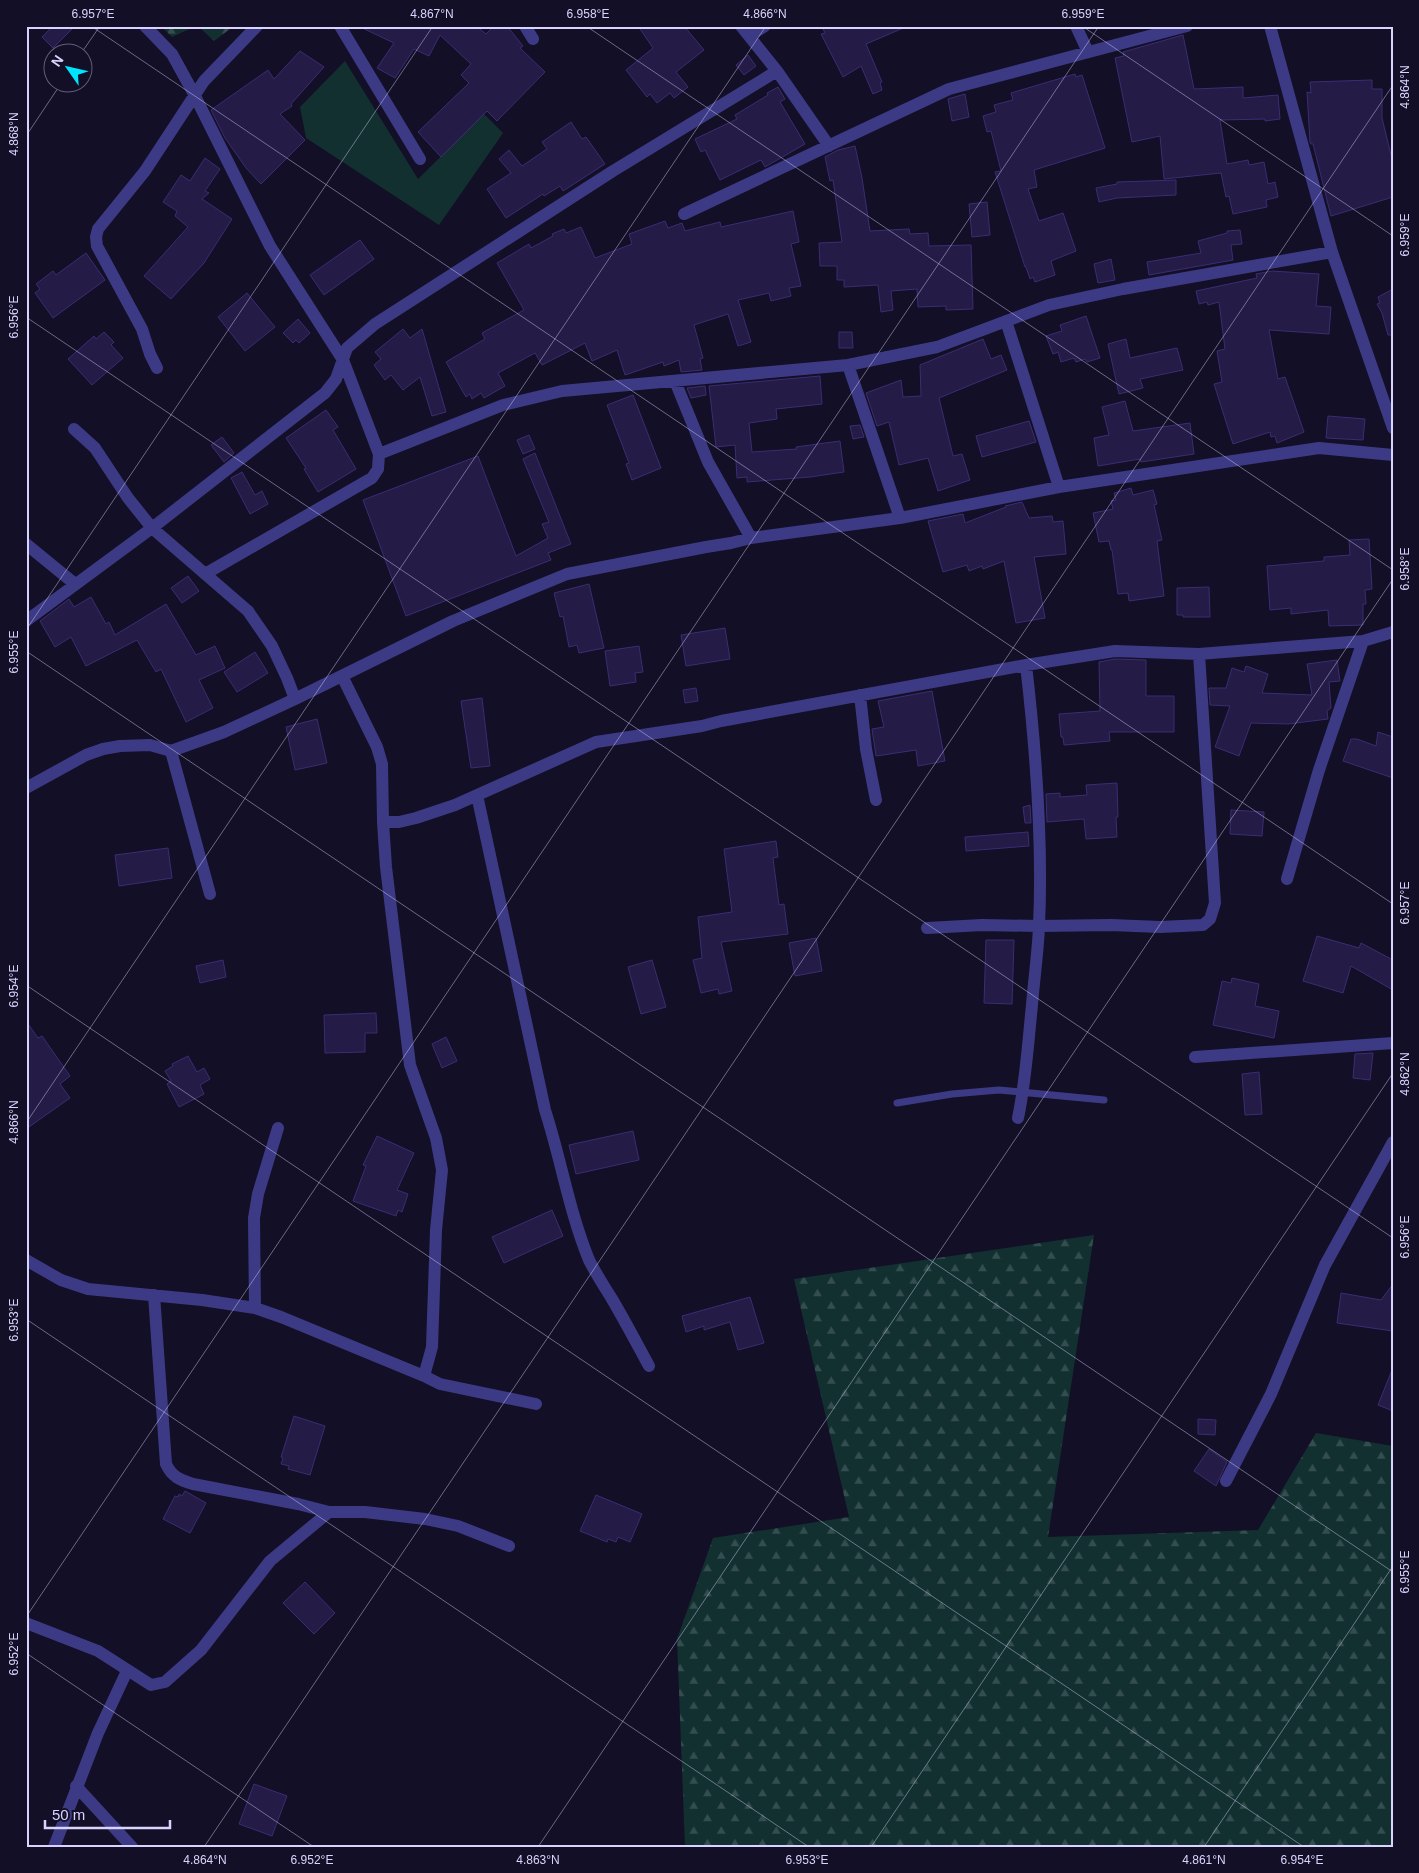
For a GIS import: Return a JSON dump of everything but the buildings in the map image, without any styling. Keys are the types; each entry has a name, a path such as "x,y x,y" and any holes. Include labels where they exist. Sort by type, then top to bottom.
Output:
{"street":[{"path":"145,26 172,54 270,246 343,360 379,454 378,469 372,478 205,574"},
{"path":"157,368 150,354 142,329 97,246 96,237 98,229 145,171 194,94 256,26"},
{"path":"340,26 420,159"},
{"path":"525,26 533,39"},
{"path":"765,26 745,31 777,71 828,146"},
{"path":"1076,26 1088,52"},
{"path":"684,214 949,89 1187,26"},
{"path":"1270,26 1332,252 1393,428"},
{"path":"26,621 152,528 325,393 336,379 347,348 375,324 613,171 777,71"},
{"path":"379,454 503,406 562,391 848,365 937,347 1049,305 1123,289 1332,252"},
{"path":"1006,321 1059,487"},
{"path":"848,365 900,518"},
{"path":"675,381 708,462 750,538"},
{"path":"74,428 95,448 128,498 152,528 248,611 272,646 288,678 295,699"},
{"path":"26,788 86,755 104,749 120,746 150,746 171,751 224,732 453,621 567,574 750,538 900,518 1059,487 1319,448 1393,455"},
{"path":"26,544 75,584"},
{"path":"383,822 399,822 416,818 455,805 596,742 702,726 860,695 1115,651 1199,654 1363,641 1393,632"},
{"path":"1287,879 1319,770 1363,641"},
{"path":"927,928 982,925 1111,924 1160,927 1203,924 1210,919 1215,904 1199,654"},
{"path":"1018,1118 1023,1092 1039,926 1040,837 1036,751 1026,665"},
{"path":"342,676 377,747 382,764 386,867 410,1065 436,1138 442,1170 436,1230 432,1347 424,1376"},
{"path":"860,695 866,749 876,800"},
{"path":"171,751 210,894"},
{"path":"478,795 545,1110 554,1137 568,1198 589,1259 649,1366"},
{"path":"1195,1056 1393,1043"},
{"path":"255,1308 254,1218 258,1194 278,1128"},
{"path":"1226,1481 1271,1394 1325,1265 1393,1142"},
{"path":"26,1260 61,1280 88,1289 202,1300 255,1308 281,1316 440,1384 536,1404"},
{"path":"154,1295 166,1464 170,1473 179,1479 193,1484 330,1512 365,1512 426,1519 458,1526 508,1546"},
{"path":"26,1623 98,1651 152,1685 165,1682 202,1650 270,1561 330,1512"},
{"path":"54,1847 76,1786 127,1671"},
{"path":"76,1786 132,1847"}],"lane":[{"path":"897,1103 962,1093 999,1090 1104,1100"}],"green space":[{"path":"161,26 196,26 172,37"},
{"path":"198,26 234,26 214,41"},
{"path":"345,61 418,179 484,114 503,133 439,225 306,138 300,107"},
{"path":"1094,1235 1048,1537 1258,1530 1316,1433 1393,1446 1393,1847 685,1847 677,1639 713,1538 849,1517 794,1279"}]}
